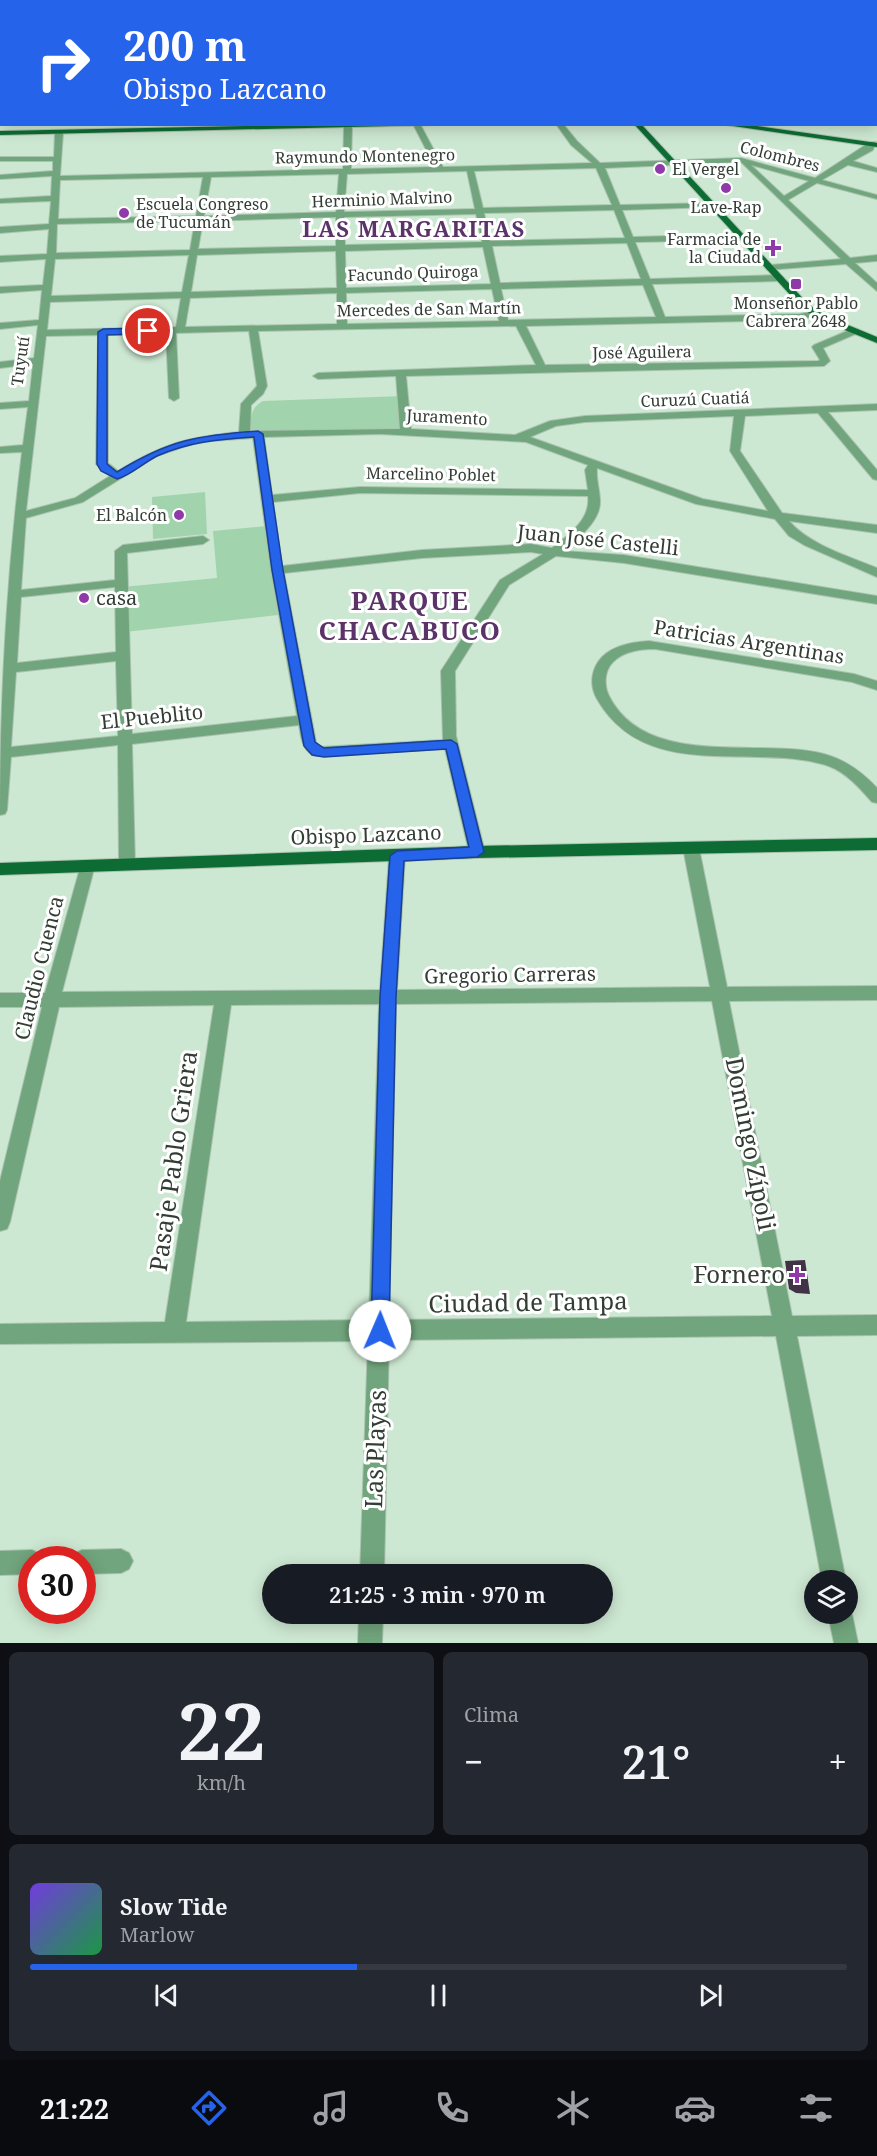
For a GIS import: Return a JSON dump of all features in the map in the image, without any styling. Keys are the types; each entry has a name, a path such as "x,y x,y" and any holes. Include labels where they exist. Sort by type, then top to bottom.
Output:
{"main road":[{"path":"0,133 60,133 117,128 382,126"},
{"path":"639,126 806,307 816,314 877,340"},
{"path":"750,126 875,144"},
{"name":"Obispo Lazcano","path":"0,869 477,852 877,844"}],"street":[{"path":"42,126 42,133"},
{"path":"418,126 440,169"},
{"path":"561,126 574,143 598,166 662,318"},
{"path":"342,326 340,215 342,175 348,168 348,127"},
{"name":"Tuyutí","path":"0,810 20,516 51,256 60,133"},
{"path":"783,200 875,144"},
{"path":"0,159 58,159"},
{"path":"741,160 877,288"},
{"name":"Colombres","path":"674,163 741,160 877,197"},
{"path":"848,162 877,170"},
{"name":"Raymundo Montenegro","path":"0,177 207,175 674,163"},
{"path":"470,169 504,322"},
{"path":"174,398 176,330 186,294 207,175"},
{"path":"0,201 56,198"},
{"name":"Herminio Malvino","path":"0,230 53,224 200,218 712,205"},
{"path":"0,259 742,237"},
{"path":"770,268 877,258"},
{"name":"Facundo Quiroga","path":"46,299 780,278"},
{"path":"0,290 47,287"},
{"name":"Mercedes de San Martín","path":"42,328 103,332 662,318 800,317 816,314"},
{"path":"519,322 542,368"},
{"path":"0,326 42,328"},
{"path":"244,435 246,404 262,386 253,329"},
{"path":"103,332 102,464 117,476"},
{"name":"José Aguilera","path":"318,376 542,368 820,364 825,361 817,347 855,332"},
{"path":"0,365 38,361"},
{"path":"401,374 406,432"},
{"path":"0,406 32,404"},
{"name":"Curuzú Cuatiá","path":"517,438 554,423 585,418 877,407"},
{"path":"821,410 877,477"},
{"path":"740,412 735,451 778,516 799,538 877,573"},
{"name":"Juramento","path":"20,516 79,500 153,454 181,444 219,436 406,432 517,438 544,444 700,502 778,516 877,529"},
{"path":"258,434 277,570 309,743 316,751 324,752 451,744"},
{"path":"0,450 28,448"},
{"path":"477,852 451,744 448,672 504,583 555,552 579,531 592,514 596,504 591,471 594,464"},
{"name":"Marcelino Poblet","path":"267,499 354,490 595,493"},
{"path":"127,864 121,551 127,548 203,540"},
{"name":"Juan José Castelli","path":"277,570 444,553 531,549 574,556 624,559 877,600"},
{"path":"15,594 122,583"},
{"name":"Patricias Argentinas","path":"877,686 854,678 655,645 629,648 611,656 602,668 598,685 604,701 617,718 648,739 701,752 801,755 822,758 850,769 877,798"},
{"path":"10,668 123,656"},
{"name":"El Pueblito","path":"4,753 303,720"},
{"name":"Domingo Zípoli","path":"691,848 832,1570"},
{"name":"Las Playas","path":"372,1564 388,997 397,856"},
{"name":"Claudio Cuenca","path":"0,1222 52,999 87,865"},
{"name":"Gregorio Carreras","path":"0,1000 877,993"},
{"name":"Pasaje Pablo Griera","path":"174,1333 224,998"},
{"name":"Ciudad de Tampa","path":"0,1334 877,1325"},
{"path":"96,1562 121,1561"},
{"path":"0,1563 18,1562"},
{"path":"370,1643 371,1624"},
{"path":"842,1624 846,1643"}],"green space":[{"path":"403,396 404,429 251,431 252,413 263,401"},
{"name":"El Balcón","path":"205,492 207,534 153,539 152,497"},
{"path":"266,526 278,615 125,632 122,587 217,578 213,531"}],"building":[{"name":"Fornero","path":"805,1260 810,1294 796,1293 789,1289 785,1261"}],"place":[{"name":"El Vergel","path":"660,169"},
{"name":"Lave-Rap","path":"726,188"},
{"name":"Escuela Congreso de Tucumán","path":"124,213"},
{"name":"Farmacia de la Ciudad","path":"773,248"},
{"name":"Monseñor Pablo Cabrera 2648","path":"796,284"},
{"name":"El Balcón","path":"179,515"},
{"name":"casa","path":"84,598"},
{"name":"Fornero","path":"797,1275"}],"district":[{"name":"LAS MARGARITAS","path":"414,229"},
{"name":"PARQUE CHACABUCO","path":"410,616"}],"route":[{"path":"148,331 103,332 102,464 105,469 117,476 153,454 197,439 258,434 277,570 309,743 316,751 324,752 451,744 477,852 397,856 388,997 380,1331"}]}
